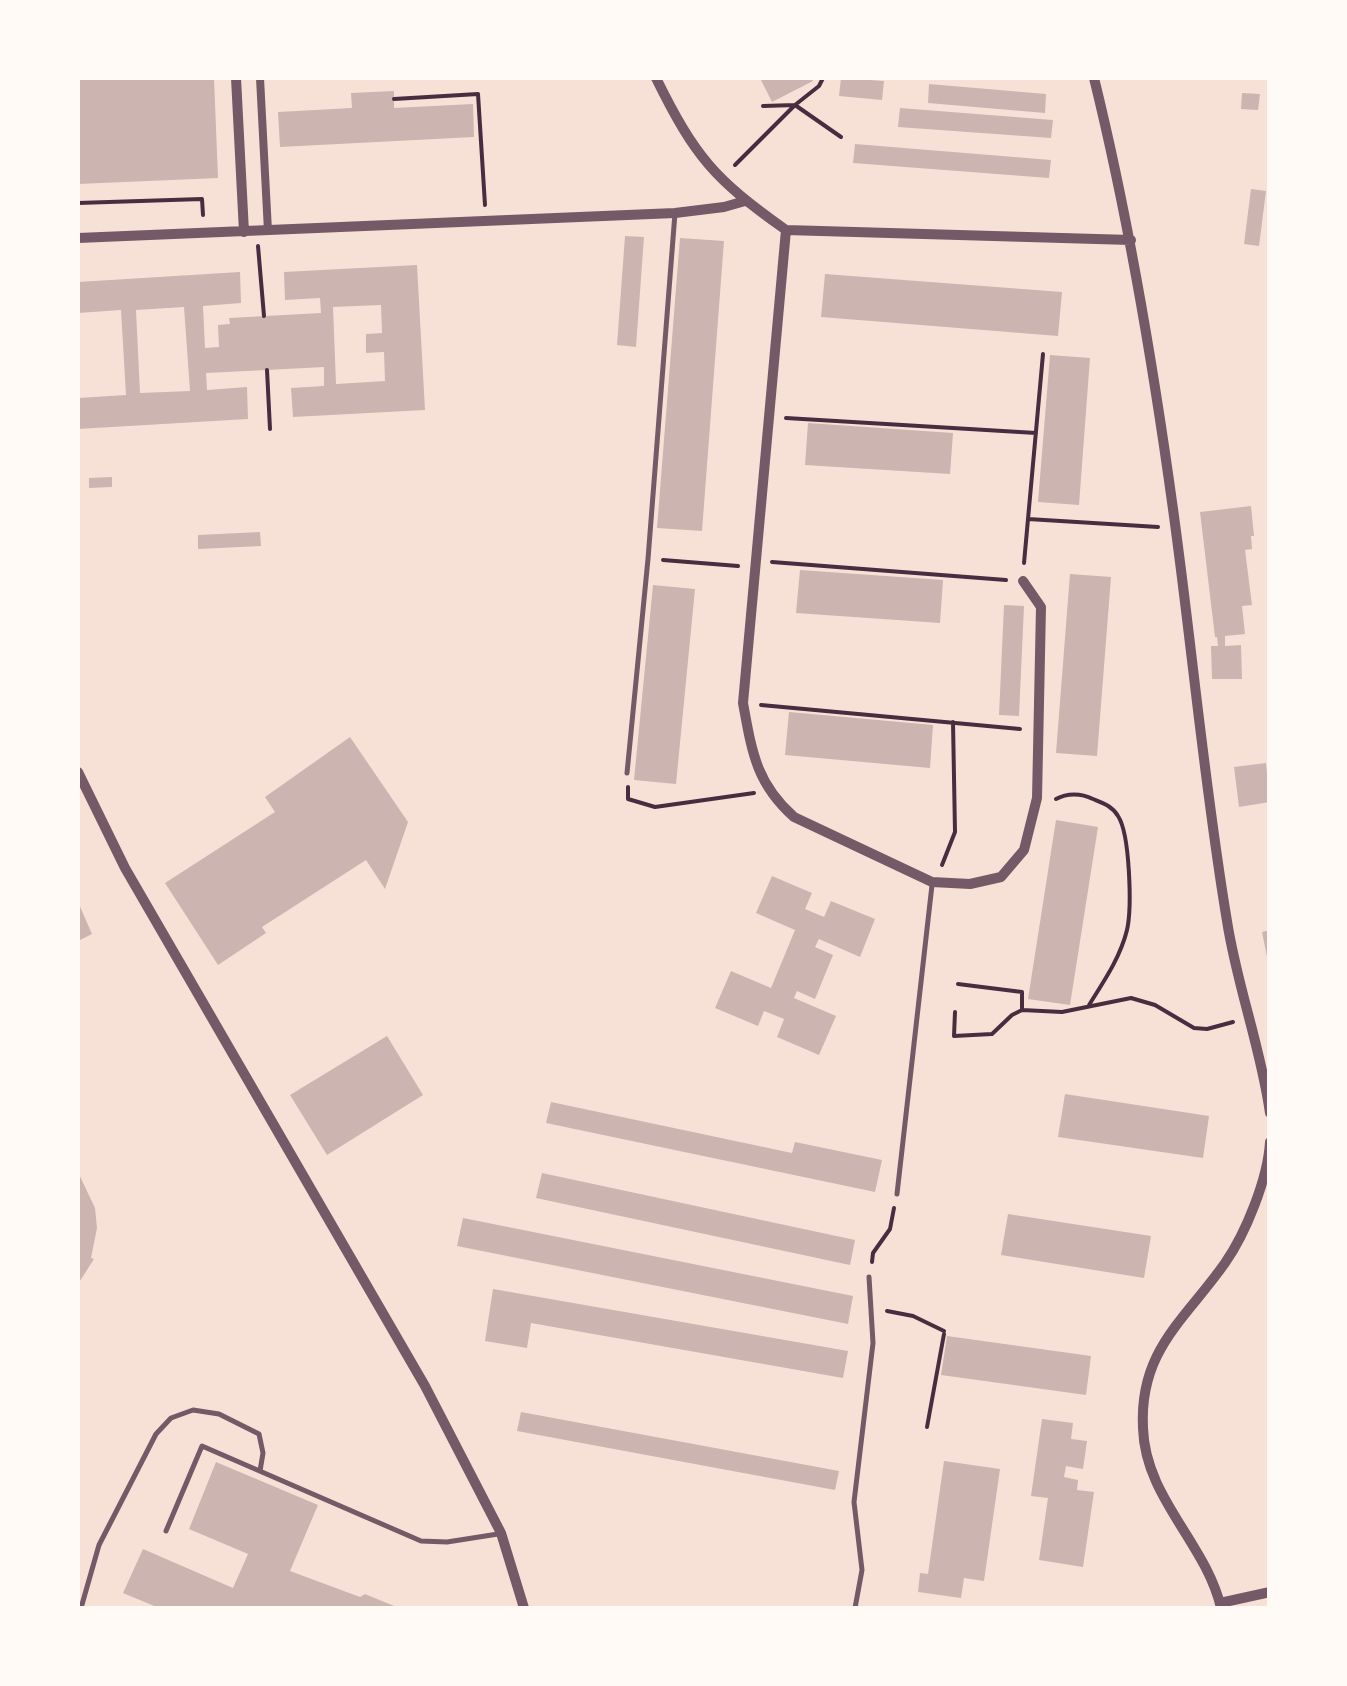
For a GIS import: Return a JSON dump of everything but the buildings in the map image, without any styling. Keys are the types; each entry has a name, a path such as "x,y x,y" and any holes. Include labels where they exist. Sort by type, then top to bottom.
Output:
{"street":[{"path":"236,78 244,232"},
{"path":"260,78 262,231"},
{"path":"656,78 688,141 721,182 786,230 1131,240"},
{"path":"1094,78 1131,240 1175,528 1226,920 1270,1112"},
{"path":"78,238 674,213 745,201"},
{"path":"786,230 743,704 761,780 768,790 794,817 932,882 970,884 1001,877 1024,850 1034,810 1040,731 1041,607 1023,581"},
{"path":"78,772 134,884 425,1386 501,1533 524,1608"},
{"path":"1270,1142 1264,1179 1227,1260 1158,1349 1143,1415 1145,1452 1151,1472 1208,1572 1220,1606 1270,1592"}],"lane":[{"path":"627,773 674,213"},
{"path":"897,1194 932,882"},
{"path":"855,1608 862,1570 854,1502 873,1343 869,1277"},
{"path":"81,1608 99,1544 156,1434 171,1418 192,1410 219,1414 258,1434 263,1453 260,1472"},
{"path":"166,1531 202,1446 421,1541 447,1542 501,1533"}],"path":[{"path":"721,182 794,105 819,86 822,78"},
{"path":"394,99 478,94 486,222"},
{"path":"762,106 794,105 841,136"},
{"path":"78,203 202,199 203,206"},
{"path":"262,231 264,316"},
{"path":"648,558 1023,581 1042,354"},
{"path":"267,370 270,428"},
{"path":"770,418 1036,433"},
{"path":"1028,519 1175,528"},
{"path":"743,704 1040,731"},
{"path":"932,882 955,832 952,722"},
{"path":"627,773 628,799 656,807 768,790"},
{"path":"1034,810 1064,795 1086,796 1112,808 1120,819 1127,861 1128,925 1120,953 1088,1008"},
{"path":"958,984 1022,992 1022,1010"},
{"path":"955,1012 954,1036 977,1037 992,1034 1022,1010 1088,1008 1130,998 1155,1005 1186,1025 1207,1029 1248,1019"},
{"path":"869,1277 874,1253 890,1230 897,1194"},
{"path":"871,1308 913,1316 944,1332 928,1427"}]}
